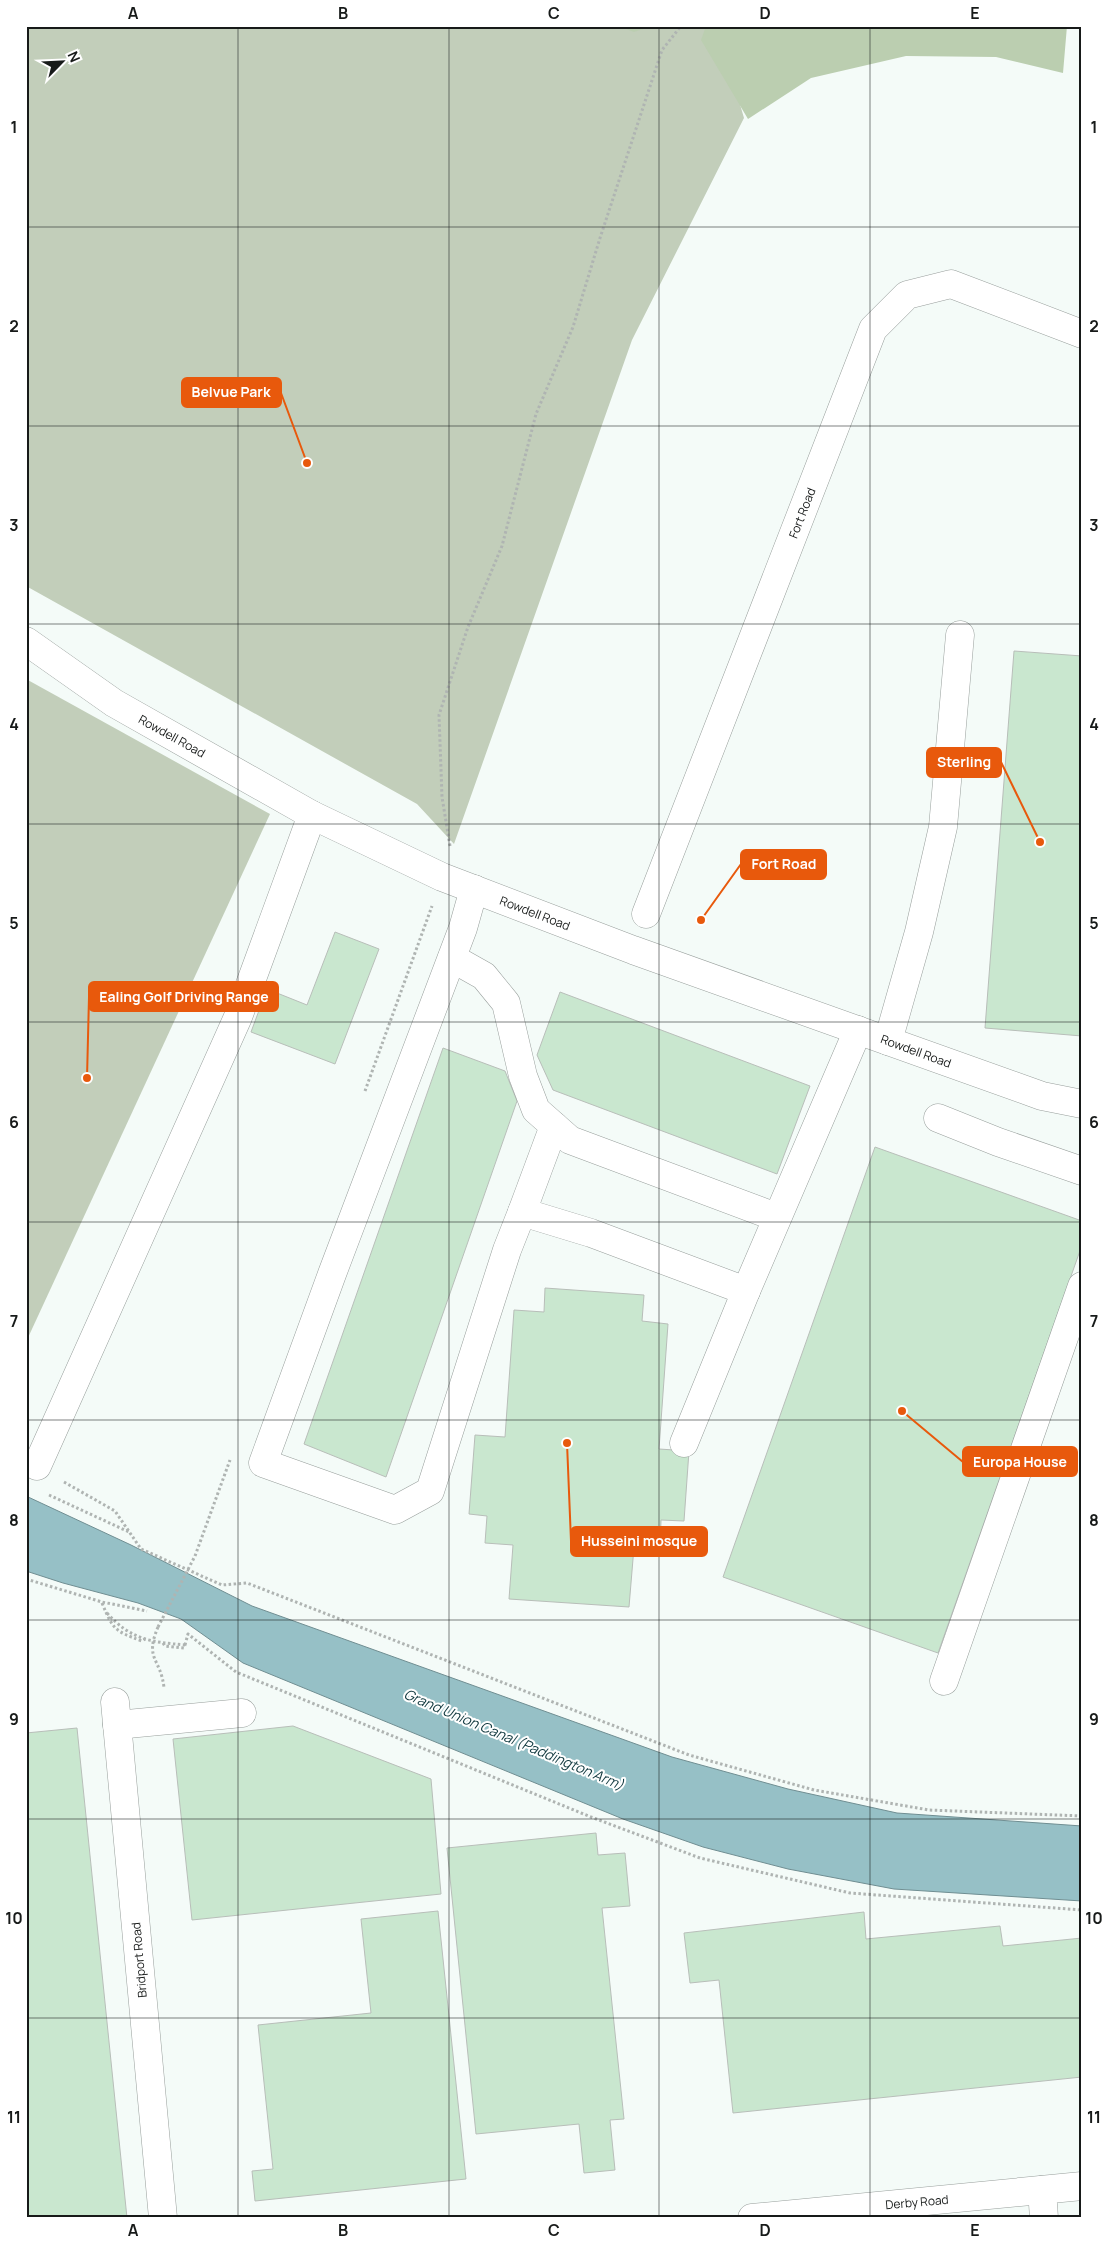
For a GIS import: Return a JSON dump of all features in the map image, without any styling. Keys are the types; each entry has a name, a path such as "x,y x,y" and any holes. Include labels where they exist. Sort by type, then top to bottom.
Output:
{"street":[{"name":"Fort Road","path":"646,914 873,330 907,295 951,284 1082,334"},
{"path":"888,1041 919,932 943,827 960,635"},
{"name":"Rowdell Road","path":"26,641 114,703 312,815 442,878 633,950 1042,1096 1082,1104"},
{"path":"36,1466 238,1017 312,815"},
{"path":"474,889 452,958 332,1274 263,1463 395,1510 430,1491 507,1250 554,1126"},
{"path":"452,958 484,976 506,1003 523,1076 536,1110 570,1140 776,1217"},
{"path":"684,1442 776,1217 858,1030"},
{"path":"938,1118 998,1142 1082,1171"},
{"path":"522,1212 591,1233 746,1291"},
{"path":"944,1681 1082,1286"},
{"name":"Bridport Road","path":"163,2218 116,1713 242,1713"},
{"name":"Derby Road","path":"752,2218 1082,2186"},
{"path":"1042,2190 1044,2218"}],"path":[{"path":"452,854 442,797 439,715 468,627 502,546 536,414 573,327 600,238 662,50 681,26"},
{"path":"36,1466 115,1511 141,1549 222,1585 247,1583 689,1755 814,1790 929,1810 1082,1816"},
{"path":"44,1493 130,1532"},
{"path":"164,1693 163,1677 152,1652 152,1642 195,1556"},
{"path":"26,1579 102,1602 147,1611"},
{"path":"102,1602 107,1613 130,1634 152,1642 185,1645 188,1634 236,1672 591,1817 700,1858 850,1893 1082,1910"}],"green space":[{"path":"26,26 717,26 744,118 632,340 454,844 417,804 26,586"},
{"path":"618,26 652,26 634,32"},
{"path":"706,26 1067,26 1063,73 996,57 906,56 811,78 748,119 701,40"},
{"path":"26,679 270,814 26,1342"}],"water":[{"name":"Grand Union Canal (Paddington Arm)","path":"26,1496 131,1545 252,1606 672,1757 788,1789 897,1813 1082,1826 1082,1901 894,1889 788,1869 703,1847 623,1819 243,1663 181,1619 138,1603 26,1571"}],"building":[{"path":"1014,651 1082,656 1082,1036 985,1028"},
{"path":"335,932 379,949 335,1064 251,1032 267,989 307,1005"},
{"path":"560,992 810,1086 777,1174 553,1090 537,1055"},
{"path":"443,1048 505,1071 517,1101 386,1477 304,1444"},
{"path":"875,1147 1082,1221 1082,1245 938,1653 723,1577"},
{"path":"545,1288 644,1295 642,1321 668,1324 659,1449 689,1451 684,1521 661,1520 660,1549 634,1547 629,1607 509,1599 513,1545 485,1543 487,1516 469,1514 475,1435 505,1437 514,1310 544,1312"},
{"path":"293,1726 431,1779 441,1894 192,1920 173,1739"},
{"path":"77,1728 127,2218 26,2218 26,1733"},
{"path":"596,1833 598,1855 625,1853 630,1906 602,1908 624,2119 610,2120 615,2170 584,2173 579,2124 476,2134 447,1848"},
{"path":"438,1911 466,2179 255,2201 252,2171 273,2169 258,2025 371,2013 361,1919"},
{"path":"864,1912 866,1939 1000,1926 1003,1946 1082,1938 1082,2077 733,2113 719,1980 690,1983 684,1933"}],"place":[{"name":"Belvue Park","path":"307,463"},
{"name":"Sterling","path":"1040,842"},
{"name":"Fort Road","path":"701,920"},
{"name":"Ealing Golf Driving Range","path":"87,1078"},
{"name":"Europa House","path":"902,1411"},
{"name":"Husseini mosque","path":"567,1443"}]}
